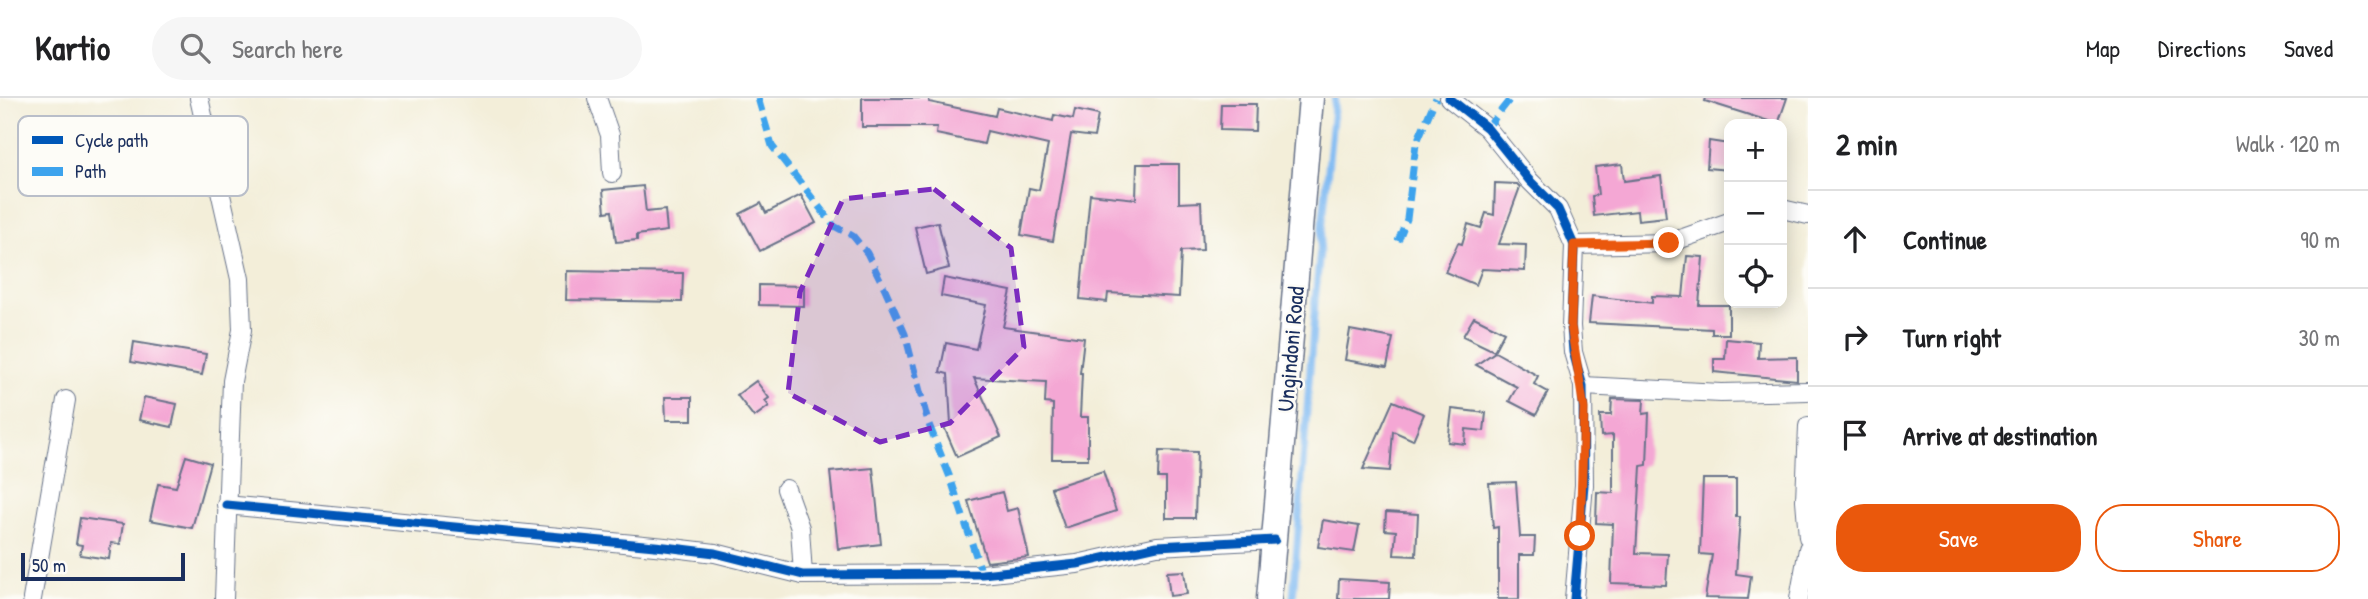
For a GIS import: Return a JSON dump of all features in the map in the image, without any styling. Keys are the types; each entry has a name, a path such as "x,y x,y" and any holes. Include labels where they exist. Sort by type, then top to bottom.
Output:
{"main road":[{"name":"Ungindoni Road","path":"1269,599 1311,98"}],"street":[{"path":"199,98 203,116"},
{"path":"597,98 610,135 612,173"},
{"path":"1449,98 1487,128 1529,180 1558,209 1574,245 1571,326 1573,352 1583,386 1584,485 1574,599"},
{"path":"221,196 240,279 243,306 242,330 232,381 224,599"},
{"path":"1787,210 1808,215"},
{"path":"1574,245 1669,243 1724,224"},
{"path":"1583,386 1721,393 1808,391"},
{"path":"32,599 66,400"},
{"path":"1808,426 1805,500 1808,537"},
{"path":"786,489 800,528 803,575"},
{"path":"226,505 715,553 803,575 982,574 1077,564 1157,546 1275,540"},
{"path":"1799,599 1808,549"}],"highlighted area":[{"path":"934,189 1011,248 1024,347 950,423 880,442 788,393 800,292 843,199"}],"building":[{"path":"862,98 929,98 929,102 995,116 997,108 1053,121 1054,115 1073,119 1075,110 1098,115 1094,137 1071,134 1053,241 1021,235 1029,188 1039,190 1048,145 987,131 984,144 936,134 937,127 862,127"},
{"path":"1706,98 1787,98 1780,119 1762,119 1705,101"},
{"path":"1221,104 1256,104 1255,131 1220,130"},
{"path":"1709,141 1724,143 1724,170 1707,168"},
{"path":"1137,164 1179,164 1179,203 1201,202 1203,250 1181,251 1179,297 1108,293 1107,302 1080,299 1090,194 1136,199"},
{"path":"1622,164 1624,181 1661,176 1666,217 1638,220 1637,211 1594,216 1592,196 1598,195 1595,167"},
{"path":"1495,183 1517,184 1520,187 1499,244 1526,245 1525,271 1482,269 1476,285 1445,272 1458,243 1462,244 1468,224 1481,228 1486,213 1494,215"},
{"path":"643,186 646,212 665,210 667,231 637,235 637,240 616,242 612,211 605,212 603,190"},
{"path":"801,195 816,223 760,251 740,214 761,203 766,213"},
{"path":"938,222 949,268 926,274 915,227"},
{"path":"1687,256 1703,257 1699,305 1724,305 1724,308 1729,308 1729,334 1712,334 1712,329 1589,323 1592,296 1652,303 1652,296 1683,297"},
{"path":"567,271 683,273 682,302 566,300"},
{"path":"944,278 1011,291 1003,327 1084,338 1080,373 1080,417 1088,417 1088,459 1052,459 1053,404 1045,403 1046,382 974,378 1001,437 957,457 944,427 951,424 948,374 940,372 946,343 976,349 986,305 941,296"},
{"path":"759,285 804,286 804,306 759,305"},
{"path":"1474,317 1504,332 1494,351 1463,336"},
{"path":"1350,330 1393,338 1387,367 1345,360"},
{"path":"1726,339 1759,342 1758,358 1797,357 1797,380 1714,372 1714,359 1725,359"},
{"path":"134,342 206,354 202,375 131,362"},
{"path":"1495,352 1538,376 1534,384 1548,392 1536,415 1509,401 1517,387 1476,365"},
{"path":"756,381 769,398 765,401 769,406 754,417 737,395"},
{"path":"144,397 177,404 172,427 139,420"},
{"path":"665,397 692,397 692,420 666,420"},
{"path":"1612,399 1644,400 1643,414 1649,413 1647,465 1641,466 1636,553 1668,554 1666,585 1611,583 1613,524 1596,523 1597,492 1613,493 1613,435 1601,436 1600,415 1611,415"},
{"path":"1393,401 1424,414 1413,440 1393,431 1390,471 1363,469"},
{"path":"1452,409 1486,413 1484,431 1466,429 1465,444 1448,442"},
{"path":"1159,451 1197,452 1195,518 1166,518 1166,478 1158,478"},
{"path":"186,456 210,463 192,528 150,520 158,484 176,487"},
{"path":"873,468 881,544 838,549 830,472"},
{"path":"1103,471 1116,511 1065,528 1051,488"},
{"path":"1703,479 1736,479 1736,517 1740,517 1736,574 1751,576 1748,599 1705,598 1712,555 1700,554"},
{"path":"1516,482 1520,537 1535,537 1534,555 1519,555 1519,599 1498,599 1498,527 1493,528 1489,483"},
{"path":"1002,492 1007,511 1018,508 1029,557 987,562 968,501"},
{"path":"1386,512 1418,514 1416,556 1394,555 1396,531 1385,530"},
{"path":"80,518 123,524 120,544 111,543 109,559 80,555 82,545 76,544"},
{"path":"1323,520 1359,526 1354,552 1318,547"},
{"path":"1184,571 1187,594 1170,596 1167,572"},
{"path":"1339,579 1390,582 1389,599 1338,599"}],"waterway":[{"path":"1293,599 1315,301 1335,98"}],"marked path":[{"path":"758,98 772,146 834,226 853,236 867,253 885,289 905,334 928,422 951,480 982,574"},
{"path":"1398,241 1407,219 1416,144 1436,98"},
{"path":"1487,128 1511,98"}],"cycle path":[{"path":"1449,98 1487,128 1529,180 1558,209 1574,245 1571,326 1573,352 1583,386 1584,485 1574,599"},
{"path":"226,505 715,553 803,575 982,574 1077,564 1157,546 1275,540"}],"route":[{"path":"1580,536 1584,485 1584,409 1583,386 1573,352 1571,326 1574,245 1669,243"}]}
